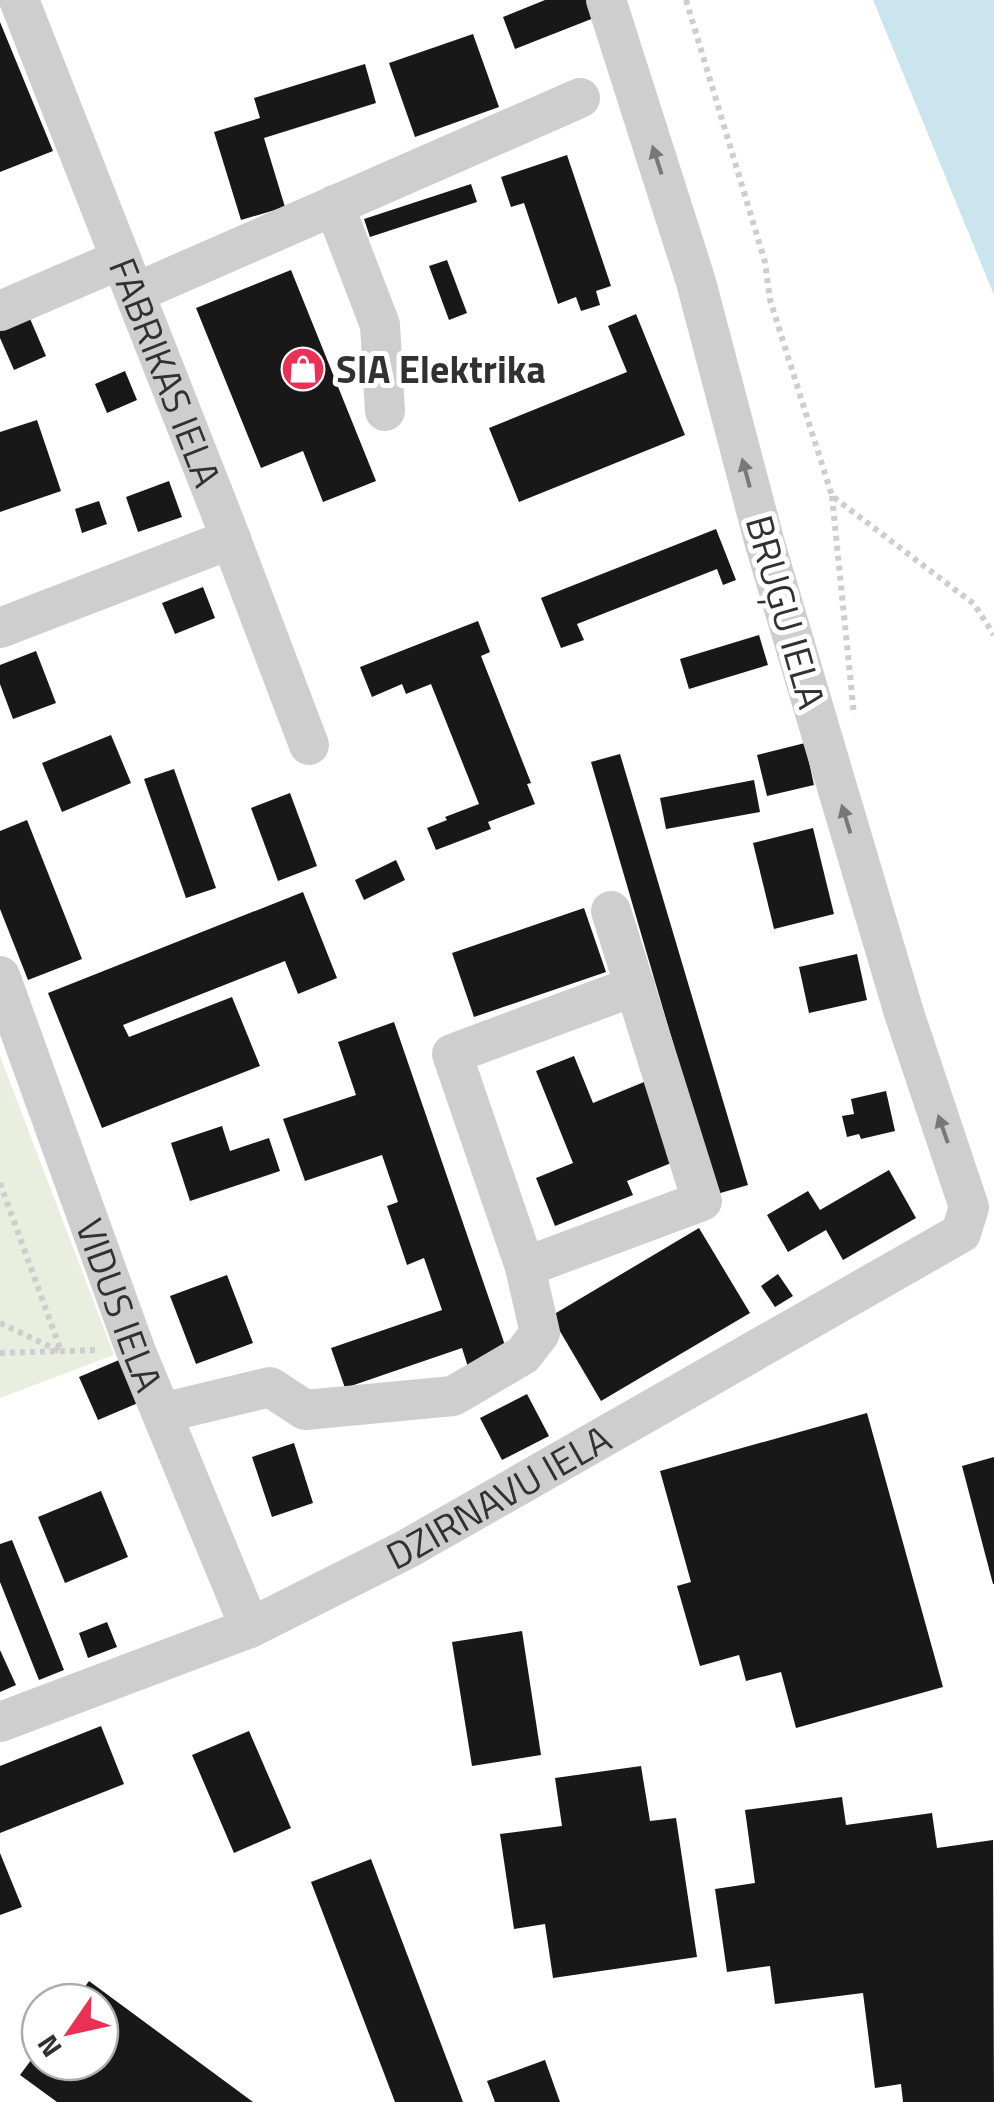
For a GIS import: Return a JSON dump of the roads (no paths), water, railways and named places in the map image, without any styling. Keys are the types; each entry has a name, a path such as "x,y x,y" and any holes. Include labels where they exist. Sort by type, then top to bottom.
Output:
{"street":[{"name":"FABRIKAS IELA","path":"19,0 309,745"},
{"name":"BRUĢU IELA","path":"606,0 696,282 765,544 904,1013 969,1207 965,1222"},
{"path":"0,311 128,276 334,205 580,98"},
{"path":"334,205 380,325 385,411"},
{"path":"0,628 231,539"},
{"path":"524,1268 702,1200 611,911"},
{"name":"VIDUS IELA","path":"0,976 136,1349 250,1628"},
{"path":"162,1412 270,1388 305,1410 453,1396 524,1354 540,1333 524,1268 452,1054 635,986"},
{"name":"DZIRNAVU IELA","path":"0,1722 250,1628 407,1549 936,1248 961,1233 965,1222"}],"water":[{"path":"873,0 994,0 994,295"}],"place":[{"name":"SIA Elektrika","path":"303,369"}]}
